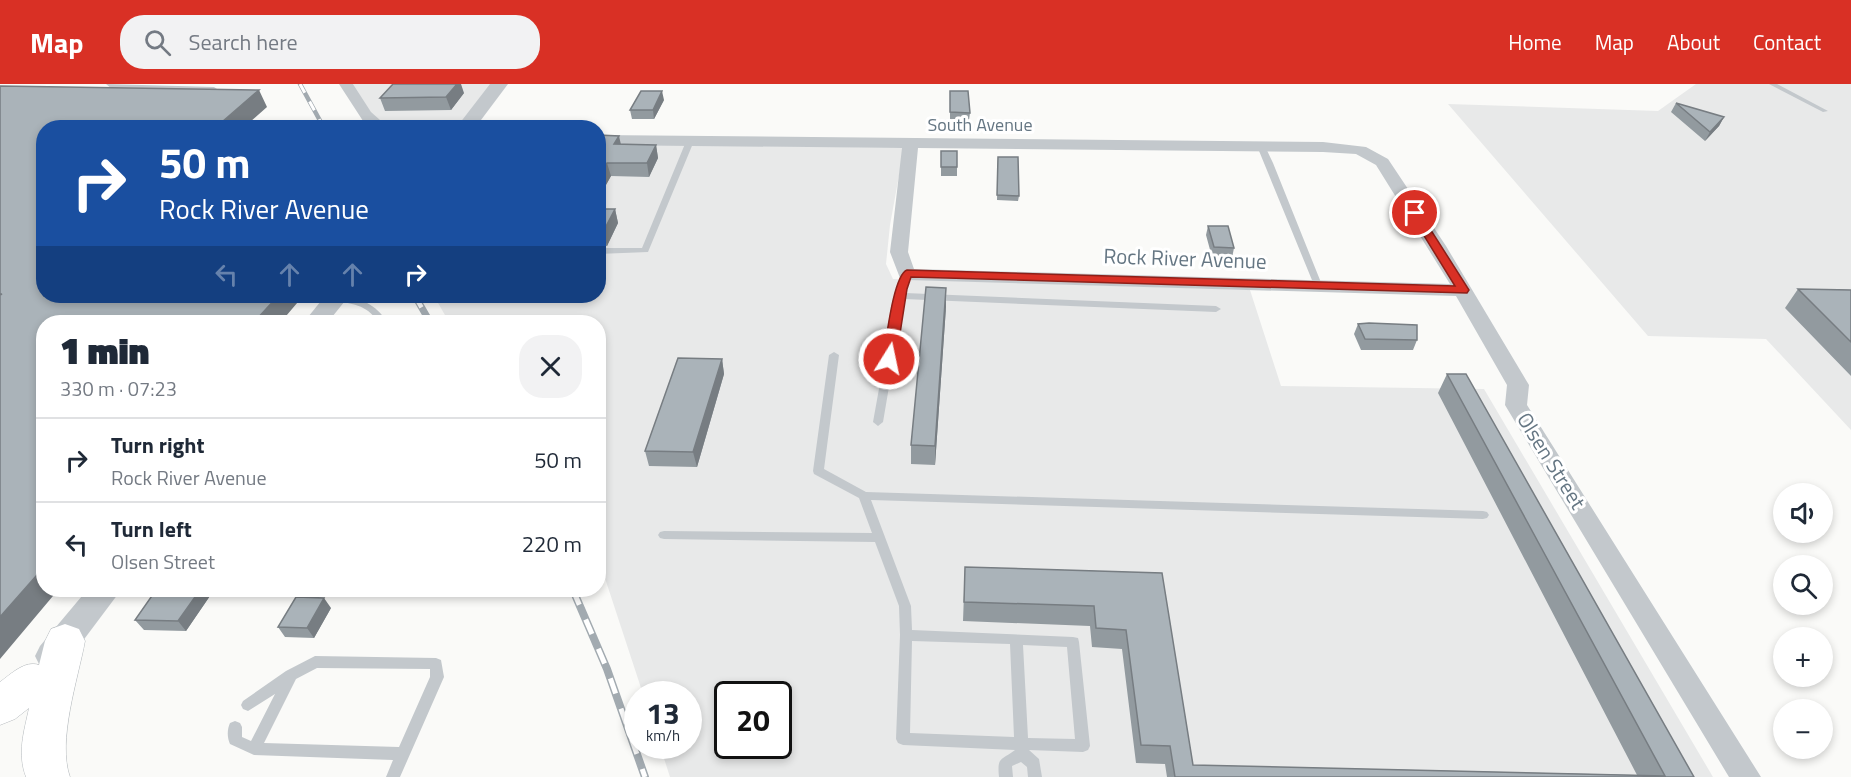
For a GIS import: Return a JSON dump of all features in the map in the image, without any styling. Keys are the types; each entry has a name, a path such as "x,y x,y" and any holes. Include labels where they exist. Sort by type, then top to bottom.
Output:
{"main road":[{"path":"48,777 44,766 43,742 64,641"},
{"path":"0,706 33,681"}],"street":[{"path":"346,84 370,120"},
{"path":"471,120 499,84"},
{"name":"South Avenue","path":"606,140 1323,147 1360,150"},
{"path":"907,274 899,252 910,144"},
{"name":"Olsen Street","path":"1360,150 1382,162 1437,246 1518,385 1516,405 1746,777"},
{"name":"Rock River Avenue","path":"907,274 1463,290"},
{"path":"321,315 331,303"},
{"path":"0,724 99,597"}],"lane":[{"path":"109,84 112,87 214,89"},
{"path":"1772,84 1825,111"},
{"path":"606,251 645,250 690,141"},
{"path":"1261,147 1278,182 1293,226 1318,285"},
{"path":"878,422 900,296 907,274"},
{"path":"900,296 1216,309"},
{"path":"364,303 378,315"},
{"path":"834,355 818,471 864,496 1483,515"},
{"path":"864,496 905,606 903,739 1022,749 1083,746 1073,642 906,635"},
{"path":"664,535 880,538"},
{"path":"1016,639 1022,749 1034,764 1035,777"},
{"path":"248,705 291,675 315,662 436,664 437,677 393,777"},
{"path":"254,748 291,675"},
{"path":"235,727 235,740 254,748 403,754"},
{"path":"1006,777 1005,763 1022,749"}],"shaded area":[{"path":"353,84 491,84 463,120 379,120 373,116"},
{"path":"1696,84 1851,84 1851,430 1766,339 1648,336 1448,104 1658,111"},
{"path":"606,143 904,148 890,225 886,264 893,279 1250,290 1281,386 1484,389 1713,777 670,777 664,759 702,759 702,681 639,681 606,581 606,315 445,315 438,303 606,303"}],"building":[{"path":"393,84 457,84 446,97 380,98"},
{"path":"0,86 259,90 224,120 36,120 36,303 272,303 260,315 36,315 36,576 0,617 0,295 2,294 0,294"},
{"path":"641,91 662,91 653,110 630,110"},
{"path":"950,91 968,91 970,113 950,112"},
{"path":"1676,103 1724,117 1710,132"},
{"path":"606,135 619,136 614,144 656,145 647,163 606,165"},
{"path":"941,151 957,151 957,167 941,167"},
{"path":"998,157 1018,157 1019,196 997,195"},
{"path":"606,209 615,209 606,226"},
{"path":"1208,226 1228,226 1234,248 1214,247"},
{"path":"926,287 946,288 935,446 911,445"},
{"path":"1798,289 1851,290 1851,342"},
{"path":"1358,324 1417,325 1417,340 1365,339"},
{"path":"678,358 722,359 693,452 645,451"},
{"path":"1447,374 1466,374 1694,777 1175,777 1170,746 1141,745 1126,630 1096,628 1094,606 964,602 965,567 1162,573 1193,765 1665,776"},
{"path":"151,597 195,597 178,621 135,620"},
{"path":"296,597 324,598 307,628 278,627"}],"railway":[{"path":"300,84 320,120"},
{"path":"419,303 426,315"},
{"path":"576,597 607,669 645,777"}],"route":[{"path":"889,359 901,289 907,274 1463,290 1415,213"}]}
